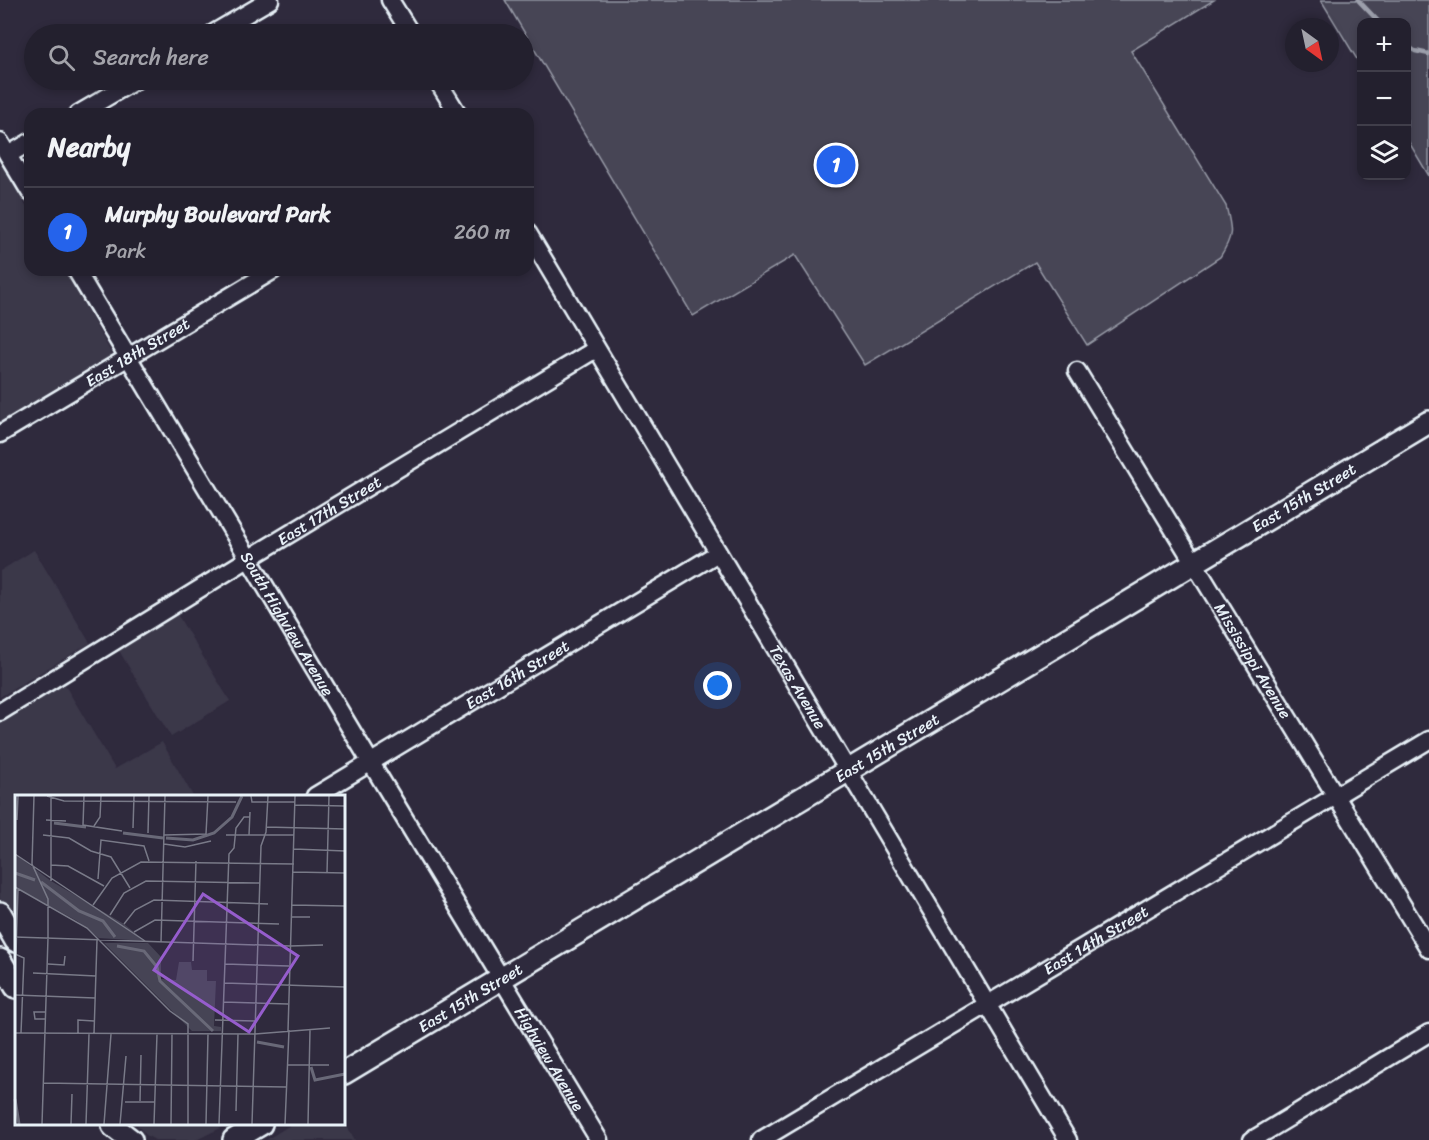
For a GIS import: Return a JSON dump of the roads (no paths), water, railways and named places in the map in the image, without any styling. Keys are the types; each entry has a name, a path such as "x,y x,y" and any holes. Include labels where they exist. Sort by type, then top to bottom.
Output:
{"main road":[{"name":"East 15th Street","path":"345,1072 500,977 1429,422"},
{"path":"0,913 15,939"},
{"path":"0,960 15,985"},
{"path":"234,1140 259,1125"},
{"path":"116,1130 131,1140"}],"street":[{"path":"229,24 270,0"},
{"path":"390,0 405,24"},
{"path":"88,108 119,90"},
{"path":"443,90 454,108"},
{"path":"24,144 4,149 24,182"},
{"name":"Texas Avenue","path":"534,243 1068,1140"},
{"name":"South Highview Avenue","path":"80,276 500,977"},
{"name":"East 18th Street","path":"0,434 264,276"},
{"name":"East 17th Street","path":"0,712 596,349"},
{"name":"Mississippi Avenue","path":"1077,371 1429,949"},
{"name":"East 16th Street","path":"317,795 718,553"},
{"name":"East 14th Street","path":"761,1140 1429,740"},
{"name":"Highview Avenue","path":"500,977 599,1140"},
{"path":"1252,1140 1429,1033"}],"waterway":[{"path":"1358,0 1375,18"},
{"path":"1411,48 1429,54"}],"place":[{"name":"Murphy Boulevard Park","path":"836,165"}]}
